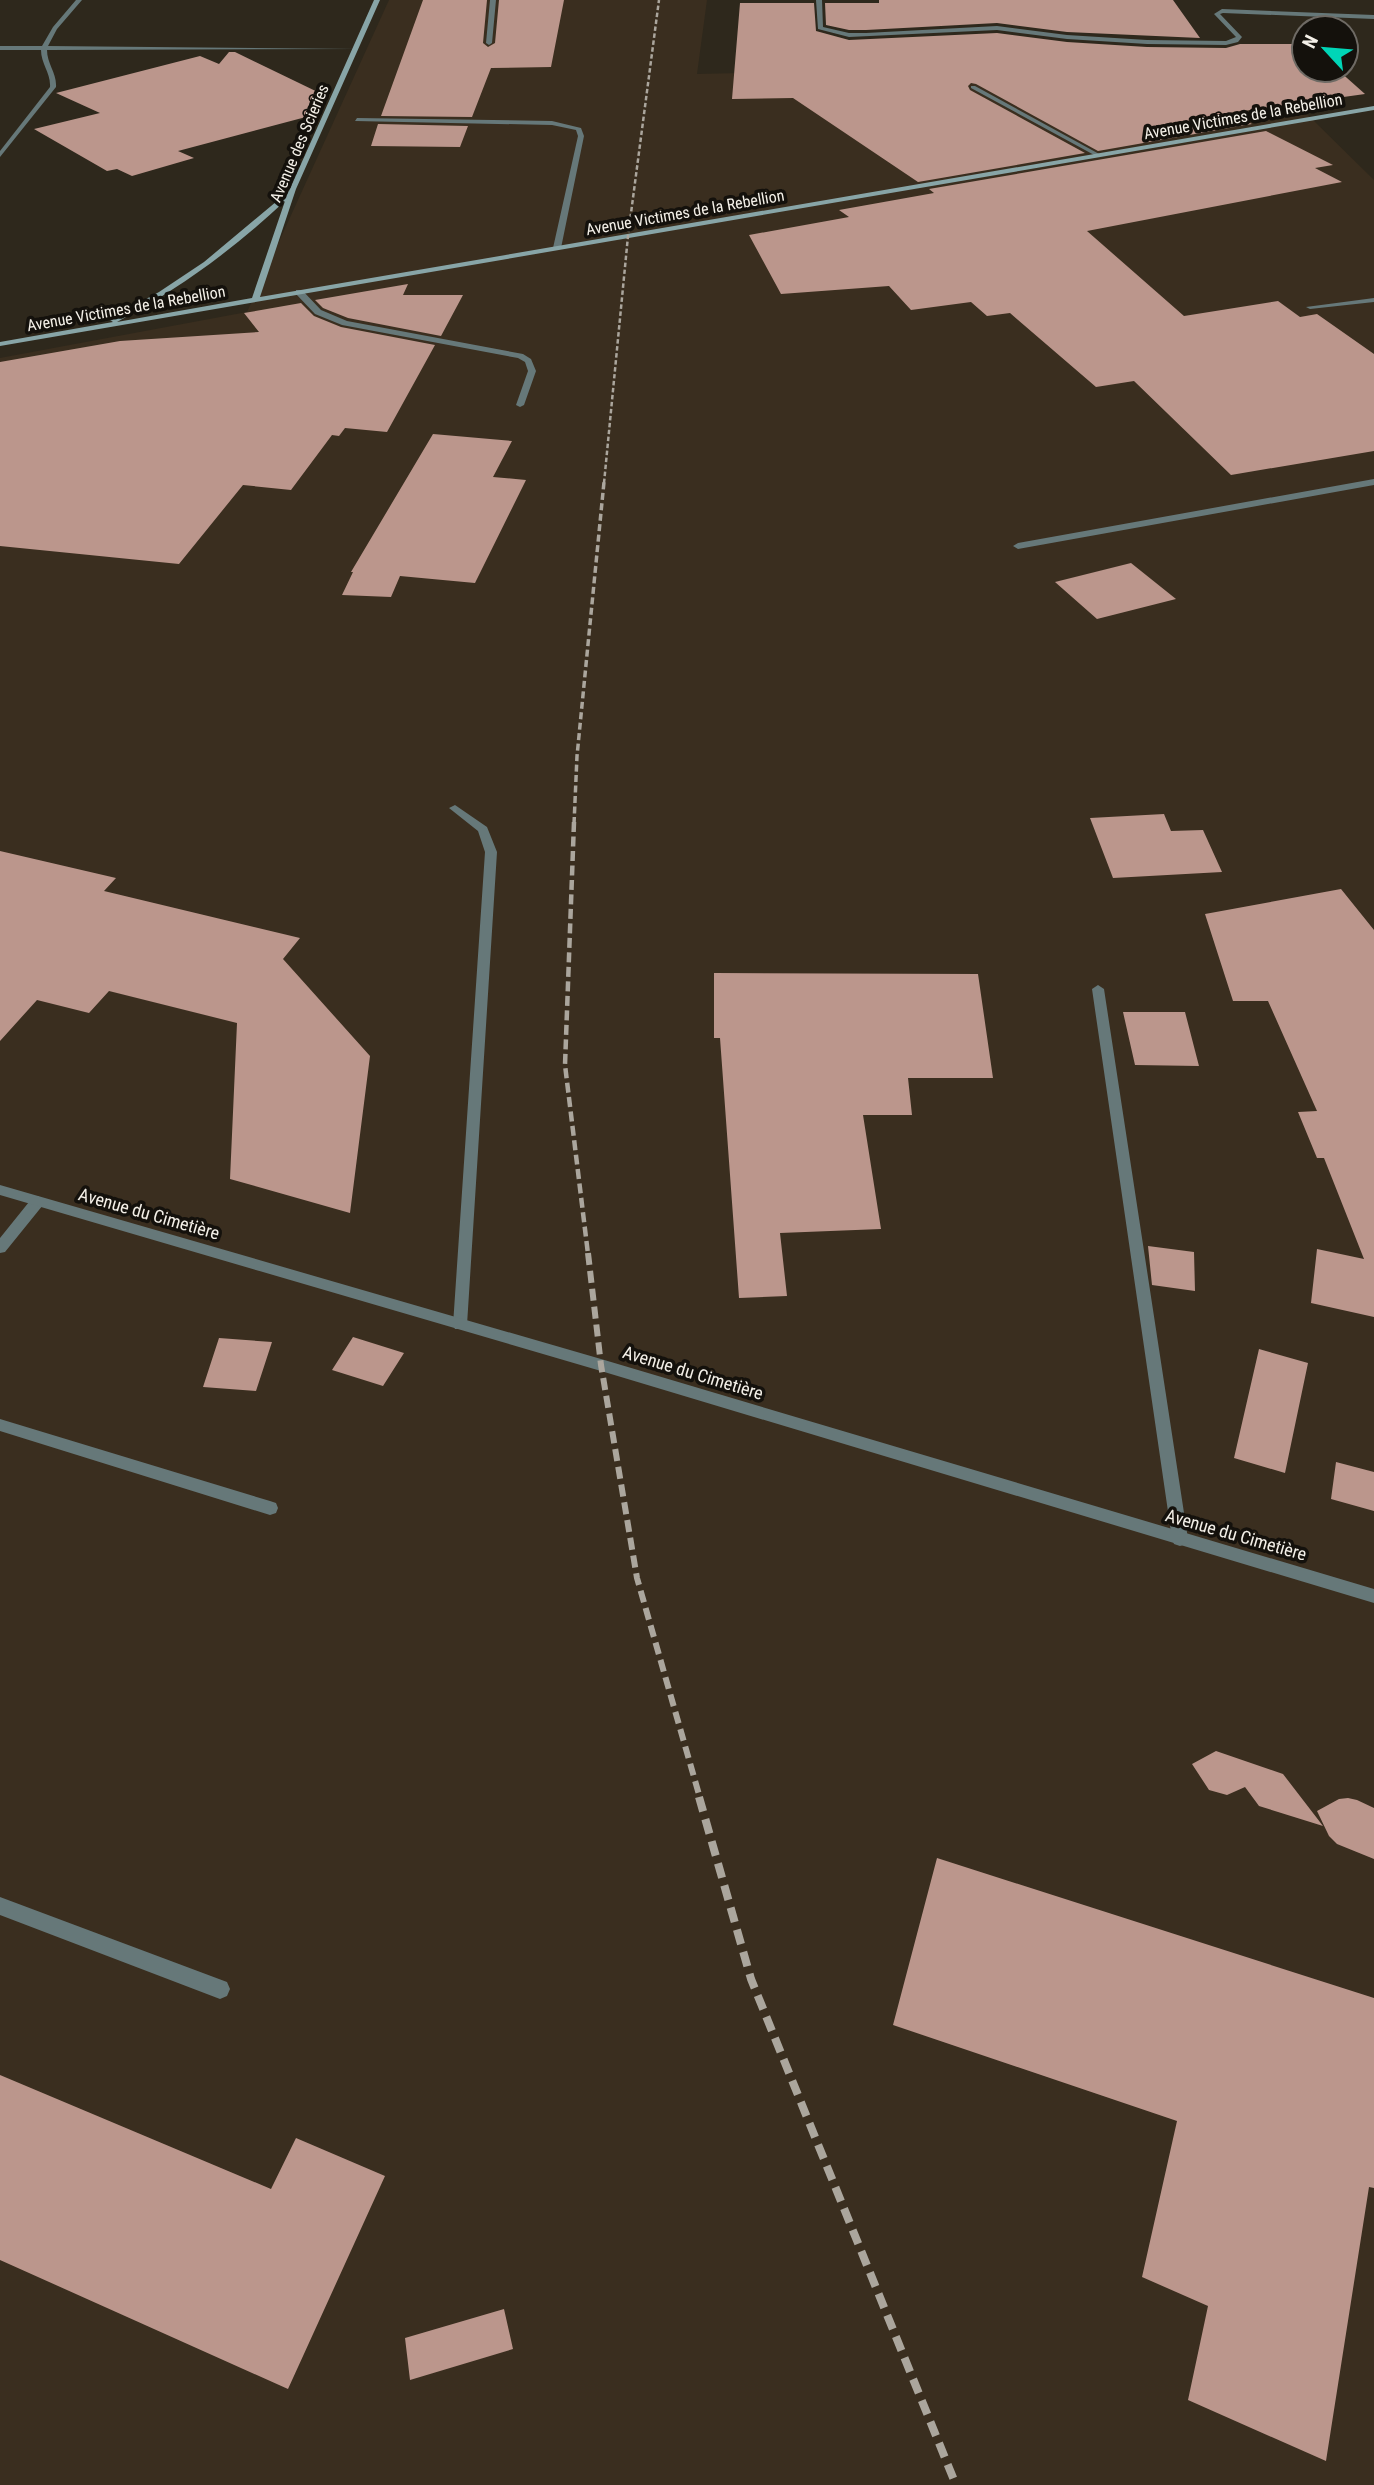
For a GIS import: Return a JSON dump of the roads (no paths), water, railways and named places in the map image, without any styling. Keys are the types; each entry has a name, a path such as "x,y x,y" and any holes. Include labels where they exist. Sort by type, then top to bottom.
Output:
{"street":[{"path":"0,155 53,86 54,79 45,61 44,48 79,0"},
{"name":"Avenue des Scieries","path":"255,300 293,189 377,0"},
{"path":"489,43 493,0"},
{"path":"819,0 820,28 849,35 990,27 1147,42 1237,41 1239,37 1217,13 1222,11 1374,17"},
{"path":"1213,0 1222,11"},
{"path":"0,48 354,49"},
{"path":"973,86 1098,155"},
{"name":"Avenue Victimes de la Rebellion","path":"0,344 1374,108"},
{"path":"357,120 552,123 579,129 581,136 557,248"},
{"path":"97,328 172,288 243,235 293,189"},
{"path":"299,292 318,312 345,323 520,356 528,361 532,371 520,405"},
{"path":"1310,307 1374,300"},
{"path":"1018,546 1374,482"},
{"path":"455,808 483,829 491,852 460,1325"},
{"path":"1098,989 1180,1539"},
{"name":"Avenue du Cimetière","path":"0,1190 1374,1596"},
{"path":"0,1248 38,1201"},
{"path":"0,1425 270,1508"},
{"path":"0,1906 220,1989"}],"railway":[{"path":"604,483 628,236 659,0"},
{"path":"574,824 577,756 604,482"},
{"path":"574,822 565,1065 588,1254"},
{"path":"588,1253 601,1365 637,1578 700,1798"},
{"path":"699,1797 751,1979 956,2485"}]}
